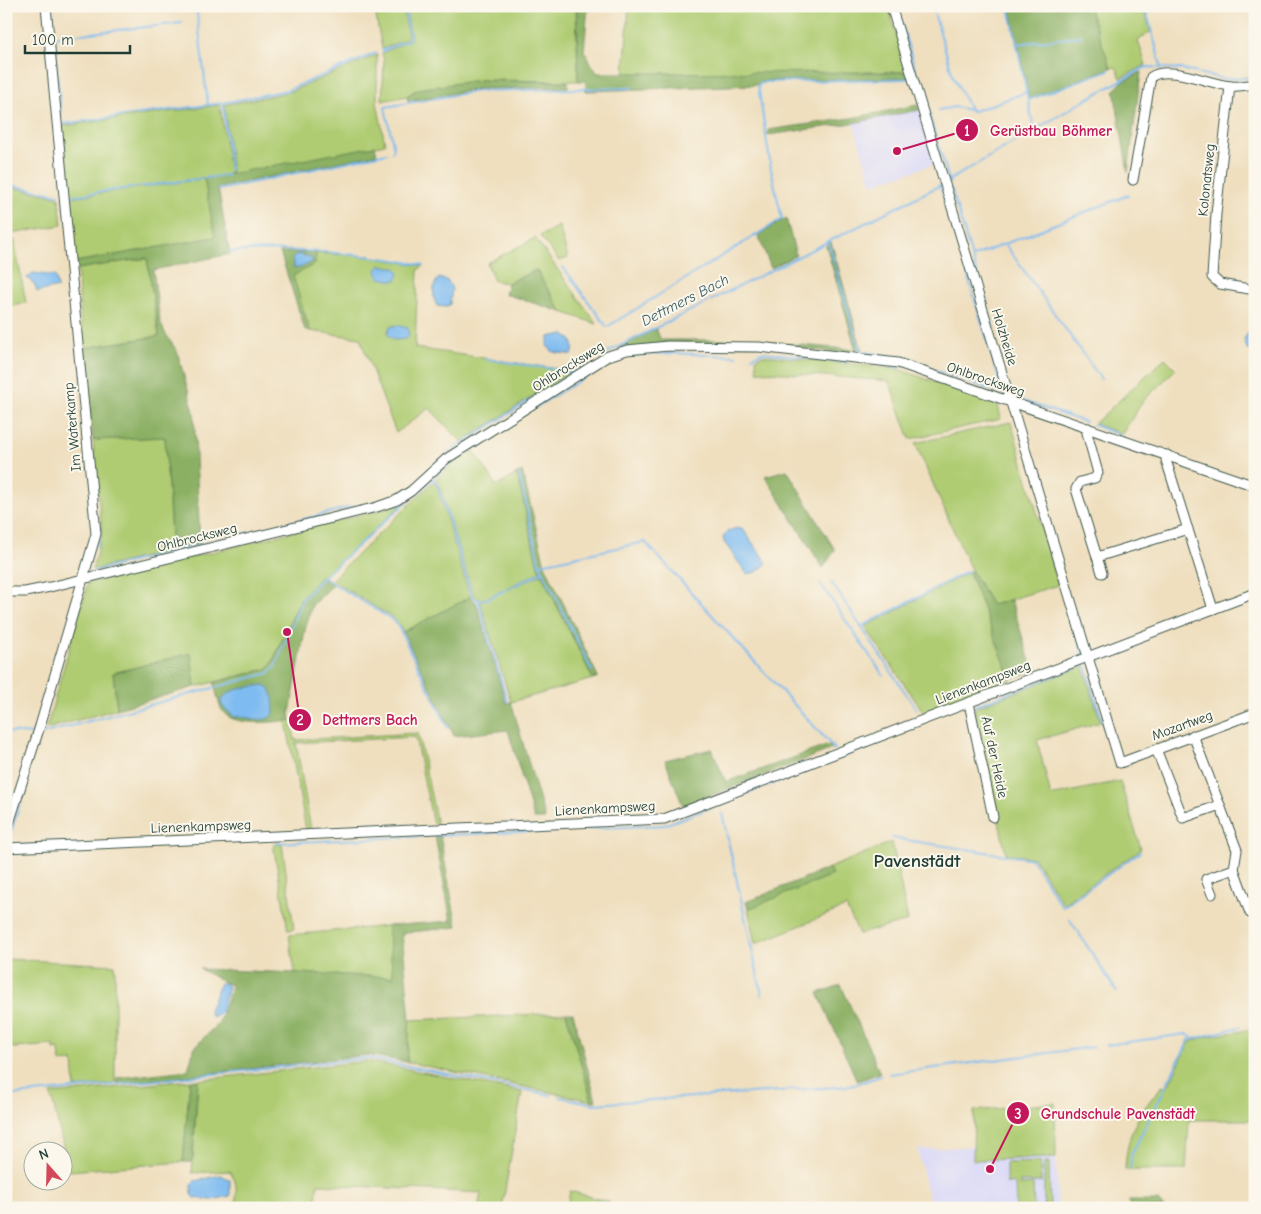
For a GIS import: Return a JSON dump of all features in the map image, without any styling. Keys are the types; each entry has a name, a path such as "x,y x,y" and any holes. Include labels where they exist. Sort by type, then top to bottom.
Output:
{"street":[{"name":"Im Waterkamp","path":"6,833 36,740 96,534 46,6"},
{"name":"Holzheide","path":"891,6 1120,762"},
{"path":"1132,180 1151,77 1156,74 1174,74 1230,86 1255,84"},
{"name":"Kolonatsweg","path":"1230,86 1216,214 1212,277 1220,284 1255,290"},
{"name":"Ohlbrocksweg","path":"6,592 25,592 83,579 377,507 397,500 411,491 446,458 608,356 627,350 668,346 759,347 898,362 1255,486"},
{"path":"1088,428 1087,433 1098,473 1095,478 1080,482 1076,488 1102,572"},
{"path":"1167,455 1166,460 1213,609"},
{"path":"1097,557 1188,529"},
{"name":"Lienenkampsweg","path":"6,848 653,821 664,819 1255,593"},
{"name":"Auf der Heide","path":"969,703 993,817"},
{"name":"Mozartweg","path":"1120,762 1255,713"},
{"path":"1193,736 1237,850 1234,869 1250,913"},
{"path":"1156,749 1183,818 1220,805"},
{"path":"1212,894 1206,879 1234,869"}],"shaded area":[{"path":"919,110 935,164 872,184 853,123"},
{"path":"975,1146 974,1160 1056,1158 1058,1208 931,1208 918,1150"}],"green space":[{"path":"374,6 403,6 407,39 382,49"},
{"path":"405,6 573,6 576,9 578,81 480,80 418,89 407,96 382,101 384,60 382,53 410,40 411,37"},
{"path":"577,6 588,6 584,51 597,73 908,72 909,78 765,81 756,85 586,91 586,81 578,81"},
{"path":"629,6 888,6 908,72 624,74"},
{"path":"1010,6 1088,6 1111,68 1029,99"},
{"path":"1088,6 1143,6 1151,31 1138,41 1146,65 1121,78 1116,67 1111,68"},
{"path":"377,55 377,102 385,144 232,175 224,105 289,92"},
{"path":"1141,72 1128,172 1114,90 1122,82"},
{"path":"480,80 568,82 568,87 478,89 408,101 407,96 418,89"},
{"path":"220,105 230,174 70,196 62,126"},
{"path":"917,105 919,110 853,123 768,135 768,130 852,118"},
{"path":"375,146 377,154 218,188 230,254 153,270 160,322 177,351 194,412 200,544 172,550 165,437 93,440 83,348 159,336 147,258 77,269 76,262 215,237 204,179"},
{"path":"204,179 216,237 76,262 71,197"},
{"path":"6,186 59,197 62,225 6,235"},
{"path":"786,218 796,255 771,268 758,235"},
{"path":"559,226 568,258 559,261 540,236"},
{"path":"535,238 597,324 562,312 536,270 508,283 494,281 487,263"},
{"path":"14,239 26,303 6,308 6,241"},
{"path":"831,242 862,351 856,350 826,245"},
{"path":"280,252 316,253 315,264 293,276 310,331 305,330"},
{"path":"316,253 370,256 423,266 418,270 415,348 572,371 462,442 429,408 396,433 360,338 310,331 292,275 315,264"},
{"path":"147,258 159,336 83,348 77,269"},
{"path":"536,270 562,312 505,294 508,283"},
{"path":"656,329 661,340 744,340 856,350 856,354 759,345 622,349 621,346"},
{"path":"762,355 899,369 998,405 1001,419 910,439 889,381 757,371 756,358"},
{"path":"1165,358 1176,369 1143,401 1122,434 1094,424"},
{"path":"1011,422 1058,585 992,605 971,570 915,443"},
{"path":"165,437 172,550 92,570 102,534 93,440"},
{"path":"473,450 497,486 517,474 541,571 487,598 478,599 473,596 439,485 435,480 451,465"},
{"path":"787,470 835,550 823,568 765,476"},
{"path":"522,471 545,565 598,677 593,679 538,567 517,474"},
{"path":"433,482 437,486 470,597 403,632 393,618 331,580"},
{"path":"399,503 401,505 301,598 272,664 266,669 195,687 191,654 113,673 117,709 46,729 88,583 380,510"},
{"path":"971,570 992,605 1011,600 1033,671 1011,679 969,572"},
{"path":"969,572 1011,679 924,713 865,627"},
{"path":"542,574 593,679 511,702 480,602"},
{"path":"321,577 333,585 312,605 305,630 290,713 291,720 248,722 226,715 219,704 214,683 267,669 272,663 301,598"},
{"path":"470,597 476,602 506,703 511,702 545,819 534,819 508,730 454,736 403,632"},
{"path":"191,653 195,687 117,709 113,673"},
{"path":"1083,666 1101,722 1037,740 1051,796 1120,781 1141,849 1063,904 1034,858 1006,854 974,708"},
{"path":"291,720 295,740 418,733 437,824 433,824 415,737 296,743 311,830 306,830 286,721"},
{"path":"829,745 832,749 683,806 665,760 712,749 726,782"},
{"path":"435,836 440,836 457,927 402,933 410,1020 407,1062 367,1055 118,1084 117,1078 188,1070 194,1048 219,1022 232,986 200,969 393,977 388,926 451,921"},
{"path":"892,842 908,921 859,934 846,907 755,944 748,909 831,875 829,868"},
{"path":"273,844 282,844 294,929 288,930"},
{"path":"829,868 832,875 748,909 746,902"},
{"path":"388,926 393,977 295,973 289,935"},
{"path":"6,959 115,965 115,1084 75,1088 73,1061 60,1062 59,1049 54,1050 54,1045 14,1048 6,1044"},
{"path":"841,985 880,1073 857,1081 818,993"},
{"path":"566,1013 592,1101 407,1062 410,1020"},
{"path":"566,1013 573,1013 596,1101 592,1101"},
{"path":"1255,1029 1255,1120 1189,1120 1186,1170 1125,1170 1128,1145 1135,1124 1162,1086 1167,1088 1190,1042 1204,1037"},
{"path":"367,1061 522,1092 502,1208 478,1208 481,1193 318,1184 315,1208 235,1208 236,1189 230,1171 192,1173 198,1080"},
{"path":"190,1080 183,1162 72,1171 72,1142 62,1142 51,1094"},
{"path":"190,1080 198,1080 192,1162 183,1162"},
{"path":"1055,1103 1056,1158 973,1160 974,1111"},
{"path":"1040,1162 1041,1182 1020,1182 1020,1185 1033,1184 1034,1208 1016,1208 1015,1183 1006,1183 1006,1163"},
{"path":"1044,1162 1049,1162 1050,1208 1044,1208"},
{"path":"570,1191 609,1202 615,1208 567,1208"},
{"path":"1129,1201 1158,1201 1164,1208 1130,1208"}],"water":[{"path":"297,254 312,258 312,262 300,268 294,268 292,259"},
{"path":"380,265 396,268 399,272 397,279 394,281 379,278 376,271"},
{"path":"33,273 55,276 58,287 37,292 35,285 27,278"},
{"path":"439,278 448,281 452,289 450,304 446,307 437,306 434,299 434,287"},
{"path":"397,325 408,328 409,336 406,339 394,340 387,334 390,327"},
{"path":"1251,329 1255,329 1255,351 1247,349 1244,339"},
{"path":"564,334 573,343 572,355 553,352 547,346 549,337"},
{"path":"742,528 767,563 757,572 747,574 724,542 723,537 728,531"},
{"path":"264,685 270,688 273,697 274,713 269,718 234,717 222,706 221,700 230,692 241,688"},
{"path":"220,983 225,983 228,987 221,1013 212,1017 209,1011"},
{"path":"221,1175 230,1180 230,1196 212,1200 194,1198 192,1196 191,1184 194,1181"}],"waterway":[{"path":"51,6 61,115"},
{"path":"196,6 208,105"},
{"path":"382,51 408,40 410,37 404,6"},
{"path":"896,6 950,183"},
{"path":"932,6 953,76 971,111"},
{"path":"1009,6 1034,129"},
{"path":"1011,10 1025,6"},
{"path":"1145,6 1161,66"},
{"path":"54,37 182,23"},
{"path":"1017,44 1082,36"},
{"path":"62,124 223,103 288,90 376,53"},
{"name":"Dettmers Bach","path":"948,181 1087,99 1146,67 1180,69 1224,79 1255,77"},
{"path":"1028,100 1109,70"},
{"path":"563,267 607,327 782,219 771,169 758,85 766,82 910,79"},
{"path":"392,152 394,149 385,107 478,91 632,88"},
{"path":"939,110 955,107 974,111 1027,92"},
{"path":"223,103 230,170"},
{"path":"219,190 387,153"},
{"path":"70,196 228,175"},
{"path":"6,184 59,195"},
{"path":"828,241 860,351 897,357 1001,393 1002,389 940,185"},
{"name":"Dettmers Bach","path":"608,352 941,185"},
{"path":"951,188 994,330"},
{"path":"972,257 1128,195"},
{"path":"1005,244 1101,379"},
{"path":"229,252 278,250 326,252 423,265"},
{"path":"752,357 762,352 847,362"},
{"path":"621,356 669,353 737,356"},
{"path":"1251,355 1255,356"},
{"path":"533,409 616,358"},
{"path":"485,359 567,371 570,375"},
{"path":"889,366 899,368"},
{"name":"Dettmers Bach","path":"447,453 578,370"},
{"path":"939,382 1005,405"},
{"path":"1011,390 1017,399 1085,422"},
{"path":"1093,425 1120,435"},
{"name":"Dettmers Bach","path":"41,734 269,673 275,667 302,599 323,577 453,460"},
{"path":"519,474 539,563 592,671"},
{"path":"432,479 438,485 472,596 478,600 487,599 544,571"},
{"path":"95,571 356,506"},
{"path":"97,547 100,527"},
{"path":"541,564 645,542 835,749 832,750"},
{"path":"861,627 968,571"},
{"path":"324,578 396,622 448,728"},
{"path":"831,582 917,710"},
{"path":"820,583 883,675"},
{"path":"478,600 507,701"},
{"path":"1067,604 1082,652 1079,656"},
{"path":"974,706 1085,664 1113,756"},
{"path":"925,715 943,707"},
{"name":"Dettmers Bach","path":"6,732 34,734"},
{"path":"719,804 886,740"},
{"path":"15,843 11,843 9,839 25,787"},
{"path":"276,843 664,825 712,807"},
{"path":"722,813 762,995"},
{"path":"892,838 1032,859 1062,907 1140,852"},
{"path":"1069,918 1117,992"},
{"path":"1249,1026 1255,1025"},
{"path":"1130,1168 1132,1153 1189,1040 1240,1027"},
{"path":"1106,1045 1186,1034 1192,1037"},
{"path":"889,1074 1093,1047"},
{"path":"6,1096 367,1058 551,1095"},
{"path":"560,1097 594,1104 850,1086 881,1076"}],"place":[{"name":"Gerüstbau Böhmer","path":"897,151"},
{"name":"Dettmers Bach","path":"287,632"},
{"name":"Grundschule Pavenstädt","path":"990,1169"}],"district":[{"name":"Pavenstädt","path":"917,860"}]}
